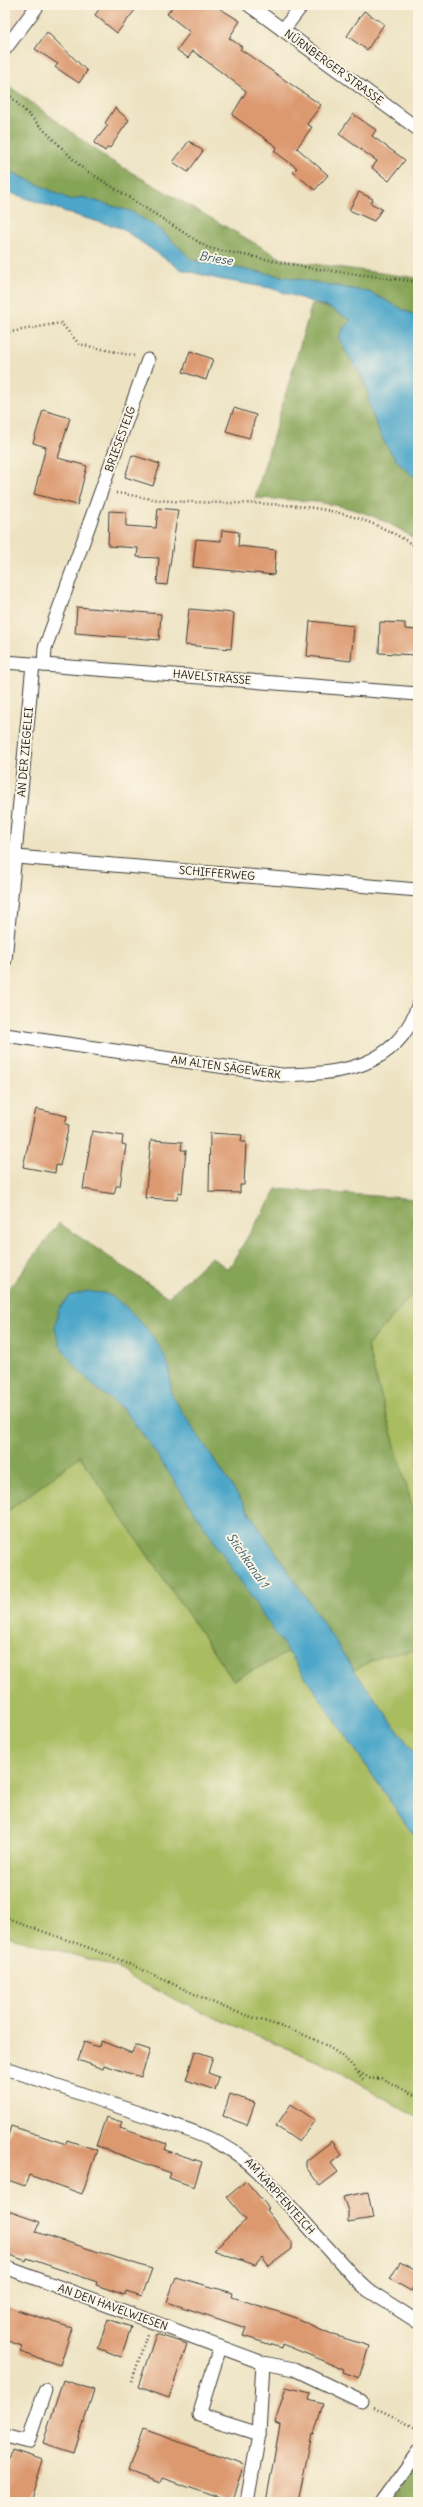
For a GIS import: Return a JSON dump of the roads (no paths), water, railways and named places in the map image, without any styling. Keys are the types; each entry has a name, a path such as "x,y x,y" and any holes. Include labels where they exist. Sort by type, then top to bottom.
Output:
{"street":[{"path":"5,49 38,5"},
{"name":"NÜRNBERGER STRASSE","path":"249,5 418,129"},
{"path":"283,30 302,5"},
{"name":"BRIESESTEIG","path":"39,664 148,360"},
{"name":"HAVELSTRASSE","path":"5,662 418,694"},
{"name":"AN DER ZIEGELEI","path":"5,960 39,664"},
{"name":"SCHIFFERWEG","path":"16,857 418,890"},
{"name":"AM ALTEN SÄGEWERK","path":"5,1034 281,1075 306,1074 342,1071 385,1054 403,1037 418,1006"},
{"name":"AM KARPFENTEICH","path":"5,2068 189,2130 229,2147 243,2156 259,2172 353,2276 368,2290 418,2322"},
{"name":"AN DEN HAVELWIESEN","path":"5,2267 263,2363 294,2369 361,2401"},
{"path":"220,2347 199,2415 259,2434"},
{"path":"247,2502 259,2434 263,2363"},
{"path":"5,2436 28,2442 45,2390"},
{"path":"382,2502 418,2452"}],"water":[{"path":"5,169 71,200 82,197 130,211 160,229 192,260 369,292 418,317 418,479 401,464 382,438 369,404 366,386 339,338 344,327 351,320 330,308 270,288 218,279 180,269 121,228 81,217 5,191"},
{"name":"Stichkanal 1","path":"88,1291 107,1294 117,1300 136,1317 154,1338 166,1359 169,1368 172,1396 354,1670 418,1758 418,1842 259,1609 145,1437 123,1409 96,1388 76,1367 60,1345 55,1328 58,1311 69,1296"}],"water label":[{"name":"Briese","path":"216,258"}]}
